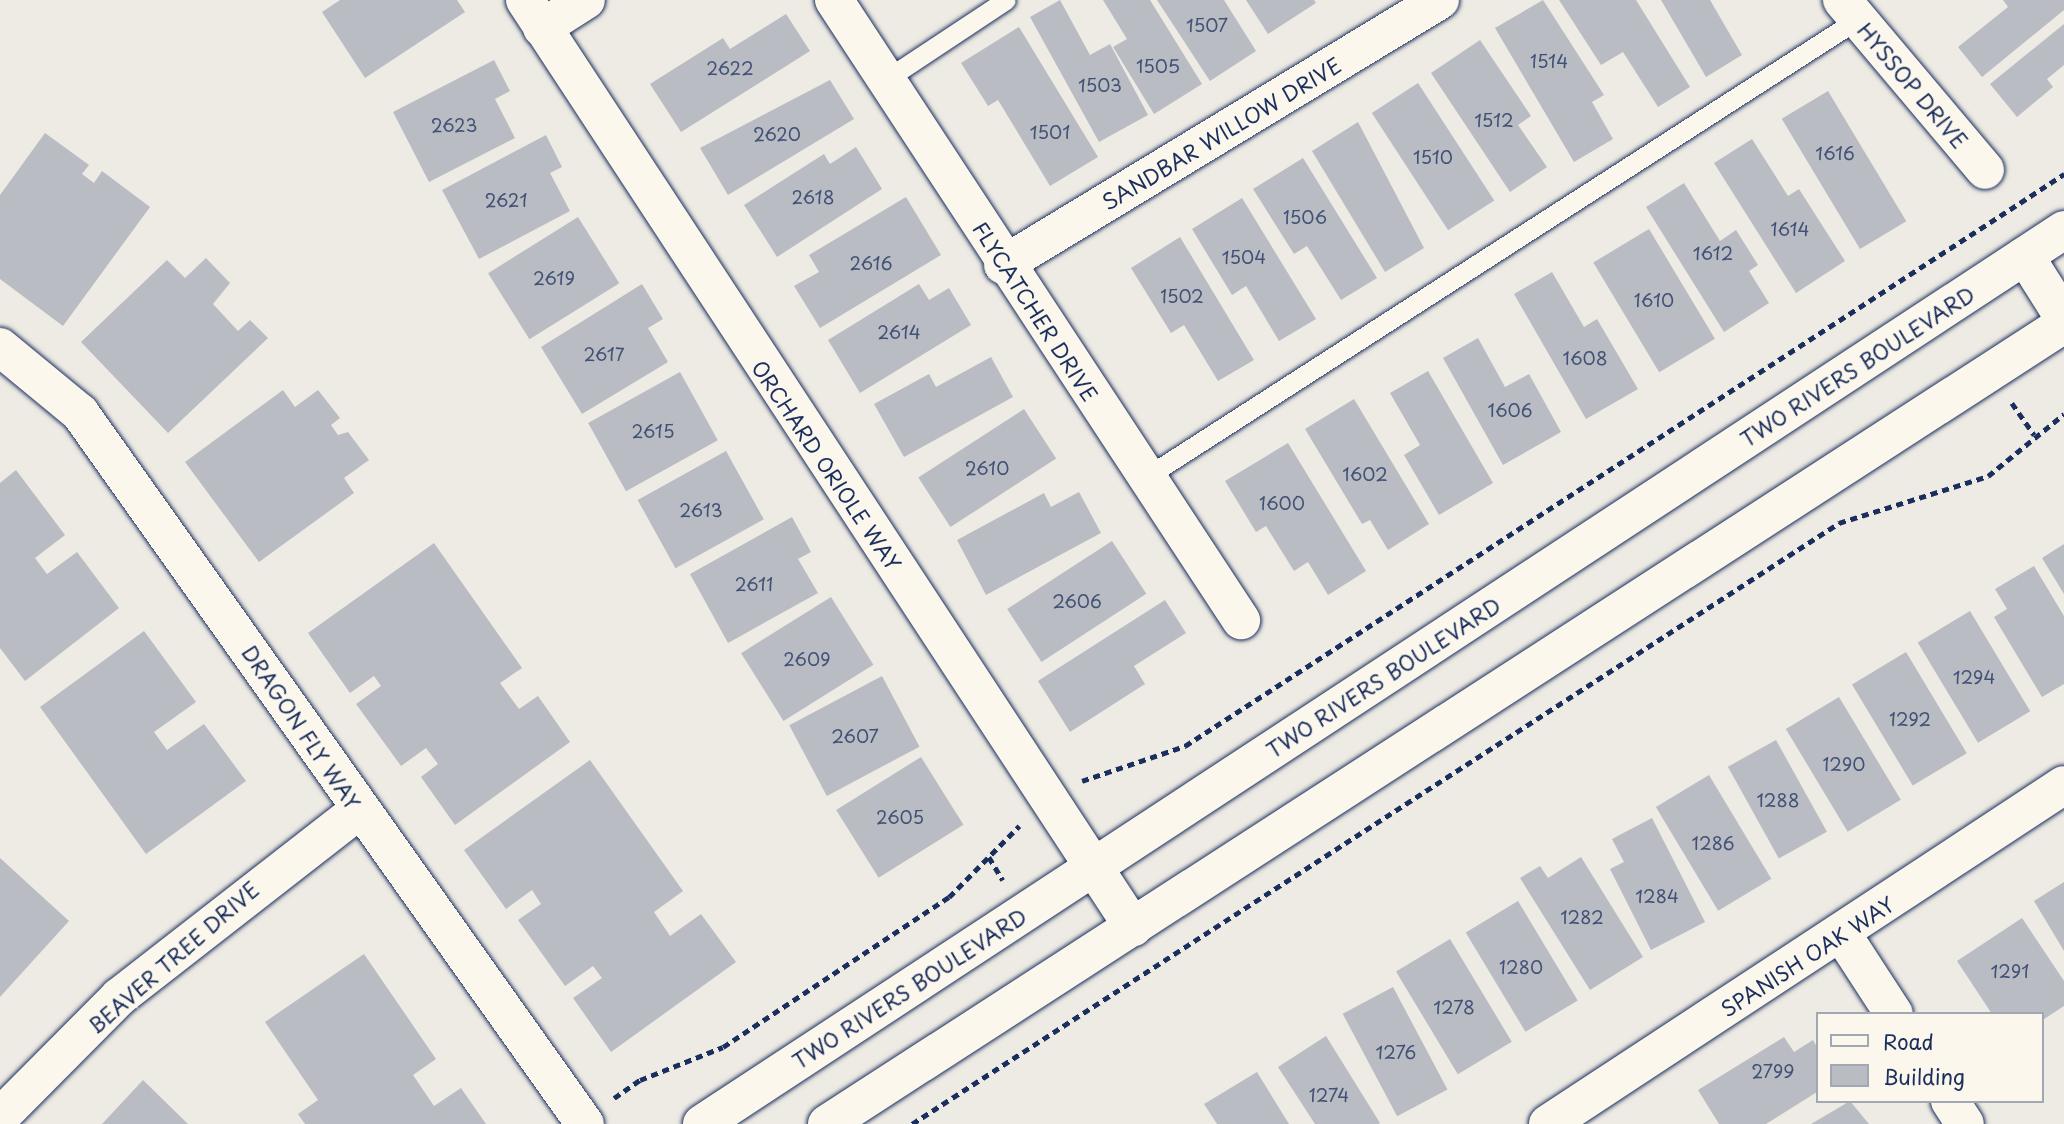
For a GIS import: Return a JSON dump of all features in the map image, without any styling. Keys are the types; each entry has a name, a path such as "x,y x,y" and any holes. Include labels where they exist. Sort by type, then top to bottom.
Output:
{"street":[{"path":"533,14 586,0"},
{"name":"FLYCATCHER DRIVE","path":"834,0 888,78 1003,265 1241,620"},
{"name":"SANDBAR WILLOW DRIVE","path":"1003,265 1440,0"},
{"name":"HYSSOP DRIVE","path":"1850,10 1985,170"},
{"name":"ORCHARD ORIOLE WAY","path":"533,14 1133,926"},
{"name":"TWO RIVERS BOULEVARD","path":"702,1124 2064,230"},
{"path":"827,1124 2064,321 2025,256"},
{"name":"DRAGON FLY WAY","path":"0,347 80,413 219,603 358,811 584,1123"},
{"name":"SPANISH OAK WAY","path":"1548,1124 1842,934 2064,785"},
{"name":"BEAVER TREE DRIVE","path":"0,1117 120,997 358,811"},
{"path":"1842,934 1893,1012"},
{"path":"1951,1103 1965,1124"}],"lane":[{"path":"888,78 1006,0"},
{"path":"1146,477 1850,10"}],"path":[{"path":"584,1123 640,1080 723,1047 949,897 1048,797 1113,767 1185,746 2064,174"},
{"path":"912,1124 1839,523 1988,476 2064,414"}],"building":[{"path":"340,0 457,0 465,12 365,78 322,12"},
{"path":"1060,0 1090,55 1110,44 1148,115 1099,142 1030,17"},
{"path":"1103,0 1150,0 1202,84 1154,114 1113,47 1127,39"},
{"path":"1157,0 1224,0 1256,51 1210,81"},
{"path":"1246,0 1314,0 1316,3 1268,34"},
{"path":"1543,0 1604,95 1592,102 1613,139 1574,162 1495,28"},
{"path":"1559,0 1636,0 1690,87 1658,107 1623,52 1601,65"},
{"path":"1661,0 1710,0 1742,55 1706,77"},
{"path":"2003,0 2064,0 2064,10 1982,77 1958,47 2008,7"},
{"path":"786,14 810,51 681,132 650,84 723,38 730,49"},
{"path":"2064,24 2064,65 2047,79 2053,87 2017,117 1990,84"},
{"path":"1019,27 1098,157 1050,186 998,100 988,106 961,63"},
{"path":"1480,40 1531,116 1518,125 1547,167 1510,192 1431,73"},
{"path":"494,60 510,91 495,99 515,138 429,182 393,112"},
{"path":"830,80 854,119 728,195 700,148"},
{"path":"1418,83 1494,200 1448,230 1372,113"},
{"path":"1828,91 1906,221 1860,249 1782,119"},
{"path":"1358,122 1424,248 1385,272 1312,151"},
{"path":"45,133 89,165 82,174 94,183 102,171 150,207 63,326 0,279 0,195"},
{"path":"546,135 562,167 550,173 570,211 479,259 442,190"},
{"path":"1752,139 1788,196 1799,189 1845,261 1796,293 1714,163"},
{"path":"856,147 882,189 777,257 744,205 824,154 830,164"},
{"path":"1303,158 1377,278 1341,300 1307,246 1294,254 1253,189"},
{"path":"1684,183 1720,241 1736,230 1758,265 1749,271 1769,303 1724,332 1646,207"},
{"path":"906,197 941,255 820,328 794,286 819,272 809,255"},
{"path":"1242,198 1316,319 1279,341 1246,286 1232,295 1192,229"},
{"path":"578,217 619,283 529,339 488,273"},
{"path":"1649,229 1715,339 1659,372 1593,262"},
{"path":"1180,237 1254,360 1218,381 1184,325 1171,333 1131,268"},
{"path":"206,258 230,283 213,304 238,331 250,320 268,338 168,433 81,342 167,260 185,278"},
{"path":"1552,272 1584,327 1597,319 1638,389 1586,419 1514,294"},
{"path":"642,284 663,319 648,328 668,362 582,414 541,347"},
{"path":"919,284 929,300 949,288 971,325 860,393 828,340"},
{"path":"1478,338 1505,387 1529,374 1561,432 1503,465 1443,358"},
{"path":"991,357 1013,397 904,457 874,404 929,374 936,387"},
{"path":"1428,371 1493,483 1439,515 1404,455 1420,445 1390,393"},
{"path":"680,372 718,440 626,491 588,423"},
{"path":"283,390 295,407 318,390 340,418 331,425 338,435 348,432 369,460 344,478 354,493 259,562 185,462"},
{"path":"1354,399 1429,524 1388,550 1370,520 1362,524 1305,429"},
{"path":"1024,409 1056,458 950,527 918,478"},
{"path":"1288,443 1366,571 1328,595 1308,562 1294,571 1266,526 1256,532 1225,481"},
{"path":"726,451 764,519 675,568 638,500"},
{"path":"16,470 65,535 35,558 47,574 77,552 119,608 25,681 0,648 0,483"},
{"path":"1079,492 1101,533 986,595 957,540 1044,493 1051,507"},
{"path":"792,517 811,552 798,559 818,593 728,643 690,574"},
{"path":"1112,541 1146,594 1041,662 1007,609"},
{"path":"434,543 522,668 500,683 519,709 538,696 570,742 455,825 421,777 438,764 426,748 401,766 356,704 381,686 374,676 350,693 308,633"},
{"path":"2064,544 2064,594 2042,558"},
{"path":"2034,566 2064,616 2064,684 2042,697 1994,617 2007,609 1995,589"},
{"path":"831,597 873,665 784,721 741,653"},
{"path":"1165,600 1186,633 1134,666 1145,684 1070,732 1038,681"},
{"path":"1970,611 2030,711 1978,743 1918,642"},
{"path":"144,631 196,702 154,732 167,750 204,724 246,781 146,854 40,707"},
{"path":"1906,652 1967,753 1913,786 1852,684"},
{"path":"882,676 920,747 827,796 789,725"},
{"path":"1839,697 1901,800 1848,832 1786,729"},
{"path":"1776,740 1827,832 1779,858 1728,767"},
{"path":"921,757 963,825 879,878 836,810"},
{"path":"590,760 683,891 654,912 670,936 701,914 736,962 611,1052 573,998 602,978 593,966 565,986 518,920 541,904 532,890 506,909 464,850"},
{"path":"1709,775 1771,879 1718,911 1656,807"},
{"path":"1652,818 1705,922 1651,950 1610,869 1624,862 1612,839"},
{"path":"1581,857 1643,957 1590,990 1520,878 1540,866 1548,878"},
{"path":"0,858 69,921 0,997"},
{"path":"2064,882 2064,951 2034,901"},
{"path":"1518,901 1578,1000 1525,1032 1466,932"},
{"path":"2022,918 2064,981 2064,1006 2043,1020 2043,1012 1991,1012 1957,961"},
{"path":"1450,939 1512,1042 1458,1074 1396,971"},
{"path":"364,954 436,1059 413,1075 434,1106 461,1088 486,1124 305,1124 298,1114 318,1100 265,1022"},
{"path":"1393,987 1447,1089 1397,1116 1343,1014"},
{"path":"1326,1036 1380,1123 1315,1124 1278,1067"},
{"path":"1784,1037 1794,1052 1813,1040 1815,1044 1815,1093 1766,1124 1719,1124 1698,1090"},
{"path":"1257,1072 1289,1124 1217,1124 1204,1104"},
{"path":"143,1080 188,1124 102,1124"},
{"path":"1847,1103 1852,1103 1869,1124 1811,1124"}]}
